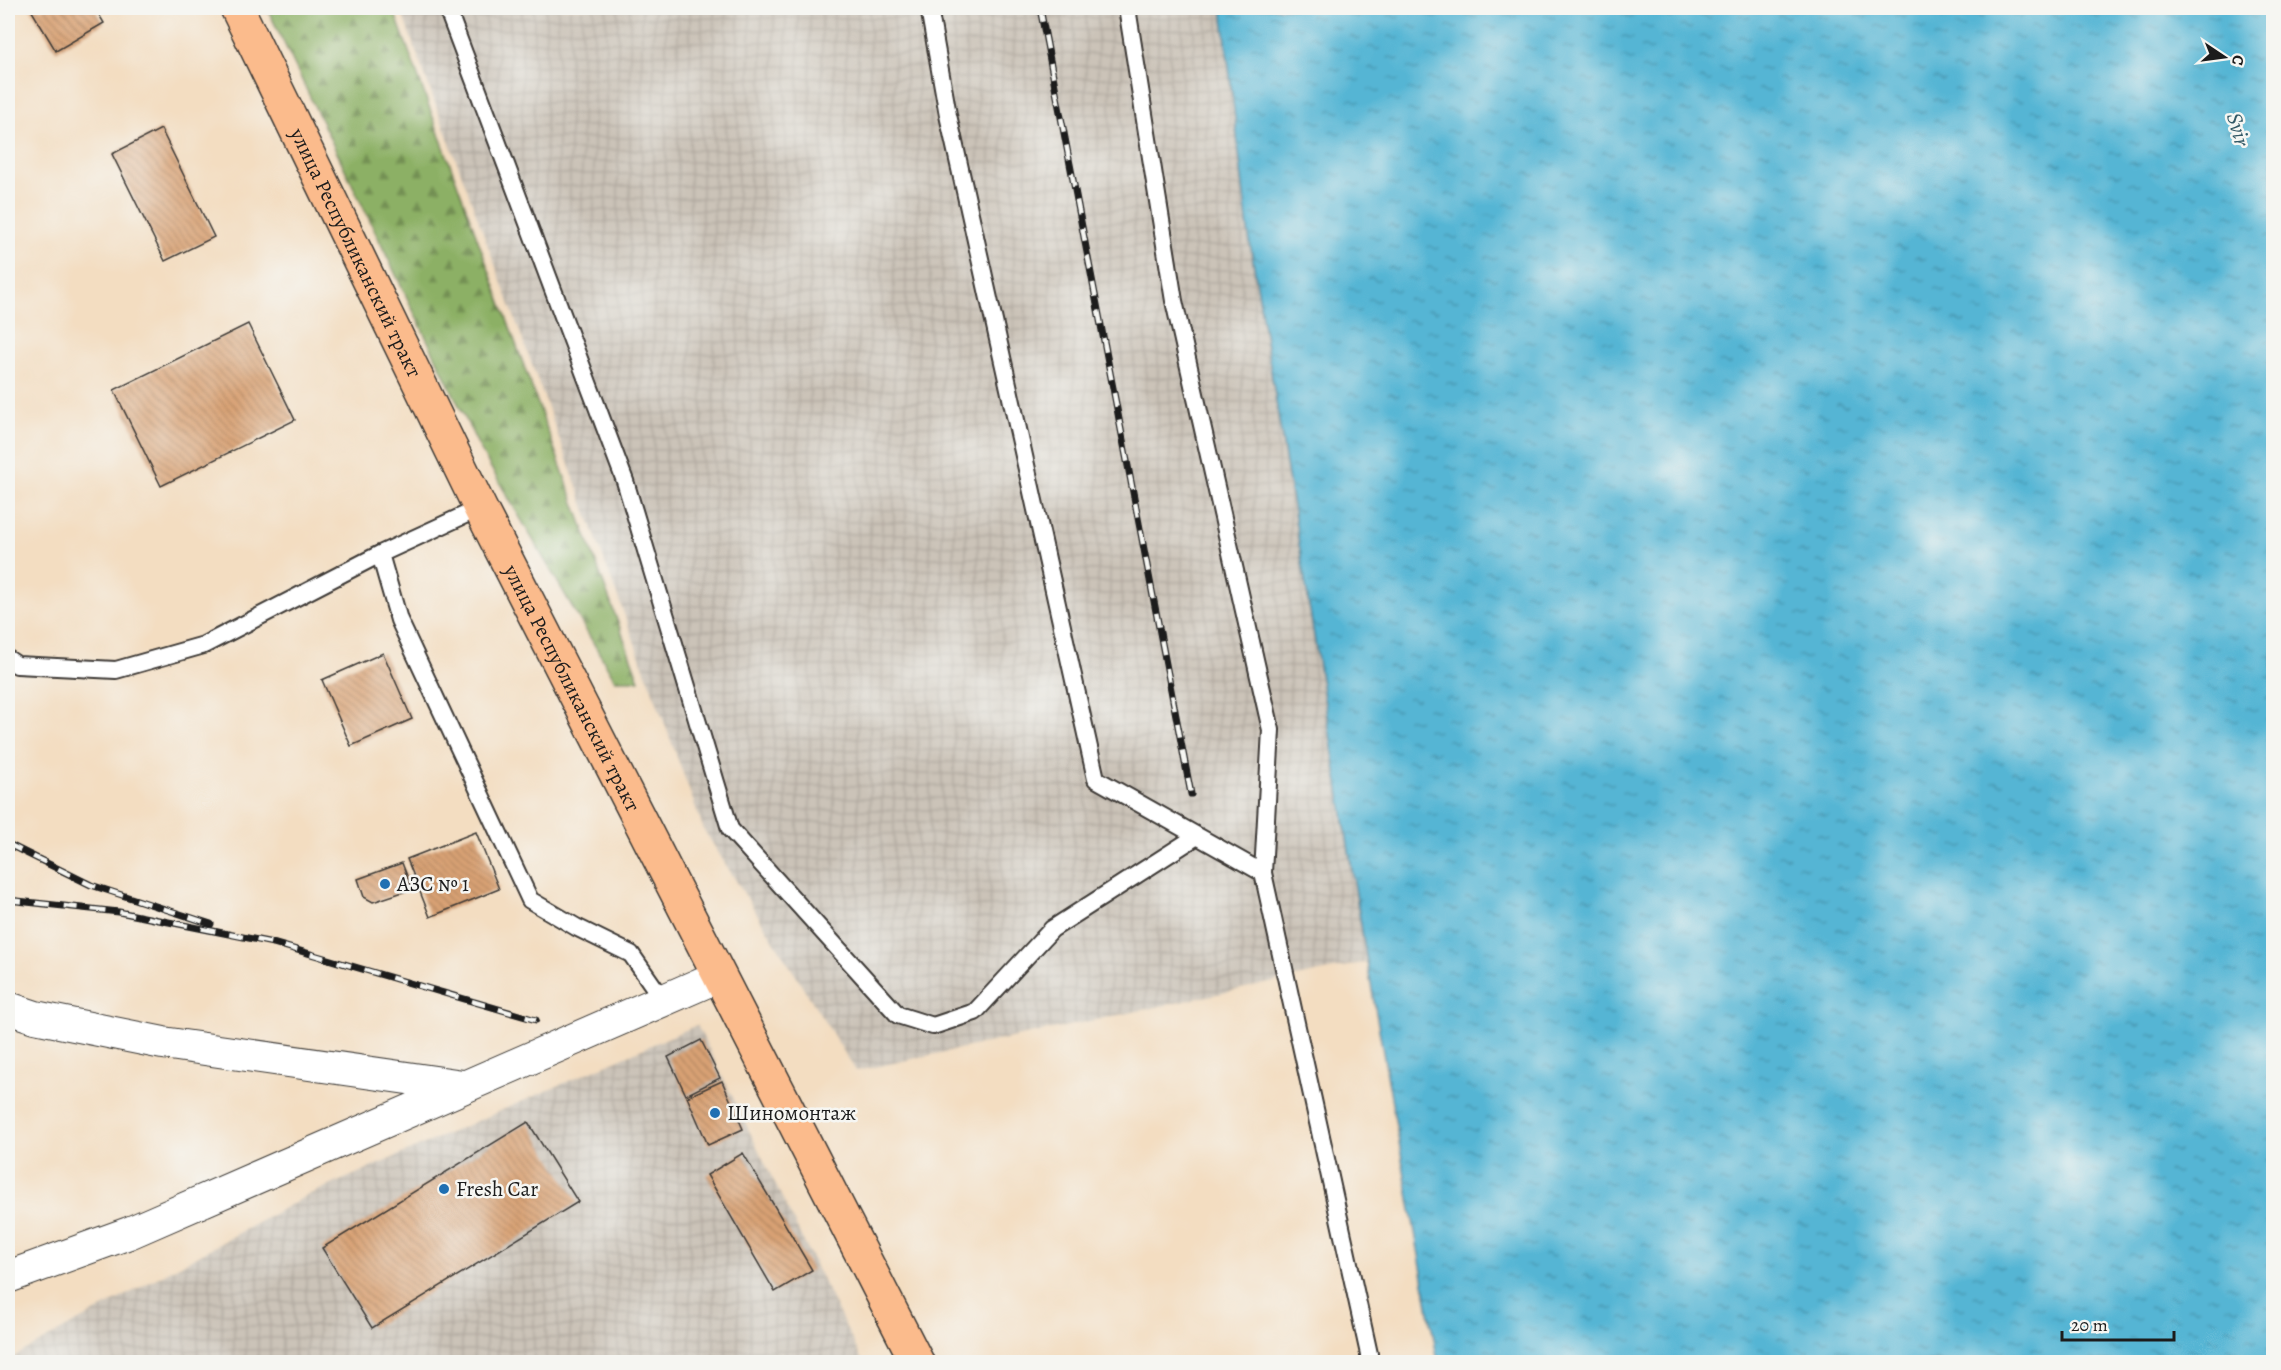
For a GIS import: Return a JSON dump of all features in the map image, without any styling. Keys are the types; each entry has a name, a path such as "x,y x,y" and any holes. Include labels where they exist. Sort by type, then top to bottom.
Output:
{"main road":[{"name":"улица Республиканский тракт","path":"237,8 480,507 917,1362"}],"street":[{"path":"8,1277 129,1233 719,975"},
{"path":"8,1008 35,1017 163,1043 463,1086"}],"lane":[{"path":"447,8 625,481 730,828 898,1015 933,1026 975,1012 1052,929 1197,836"},
{"path":"929,8 948,115 1096,779 1263,873"},
{"path":"1127,8 1174,301 1271,730 1263,873 1369,1362"},
{"path":"8,659 17,665 116,670 204,645 380,554 480,507"},
{"path":"380,554 399,620 530,900 576,927 631,954 663,1000"}],"shaded area":[{"path":"400,8 1222,8 1248,230 1367,962 856,1071 704,830"},
{"path":"697,1025 863,1362 8,1362 308,1195"}],"green space":[{"path":"267,8 393,8 639,680 615,680 481,451"}],"water":[{"name":"Svir","path":"1222,8 2273,8 2273,1362 1438,1362 1367,962 1248,230"}],"building":[{"path":"30,8 95,8 104,23 56,51"},
{"path":"161,129 214,237 165,261 112,154"},
{"path":"248,324 295,420 161,486 114,390"},
{"path":"383,653 412,719 351,746 322,680"},
{"path":"476,832 499,889 430,917 407,859"},
{"name":"АЗС № 1","path":"402,863 412,889 373,902 364,897 358,879"},
{"path":"701,1040 720,1078 686,1095 668,1057"},
{"name":"Шиномонтаж","path":"722,1081 743,1129 708,1145 687,1097"},
{"path":"528,1122 578,1202 372,1328 322,1248"},
{"path":"743,1153 812,1270 775,1292 707,1175"}],"railway":[{"path":"1040,8 1191,794"},
{"path":"8,844 91,885 211,924"},
{"path":"8,900 119,912 273,943 536,1020"}],"place":[{"name":"АЗС № 1","path":"385,884"},
{"name":"Шиномонтаж","path":"715,1113"},
{"name":"Fresh Car","path":"444,1189"}]}
